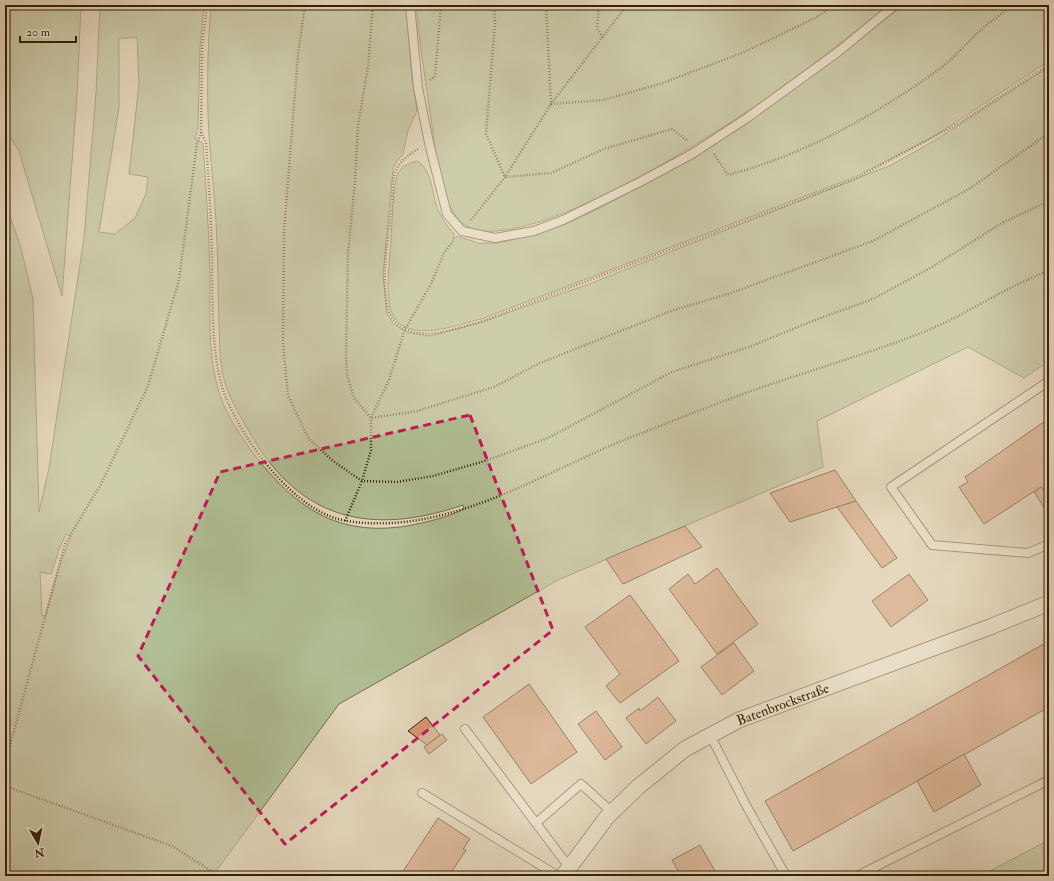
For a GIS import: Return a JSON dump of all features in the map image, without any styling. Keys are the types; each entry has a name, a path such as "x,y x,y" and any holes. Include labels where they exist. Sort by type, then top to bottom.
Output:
{"street":[{"name":"Batenbrockstraße","path":"563,873 612,812 638,787 685,749 710,735 739,720 990,627 1049,603"}],"lane":[{"path":"410,5 418,88 429,143 447,214 462,231 495,238 534,231 588,209 692,154 747,118 838,52 895,5"},
{"path":"1049,380 892,487 932,545 1028,553 1049,544"},
{"path":"465,729 536,823 563,873"},
{"path":"710,735 747,808 786,876"},
{"path":"857,876 1049,780"},
{"path":"536,823 581,784 612,812"},
{"path":"422,793 563,873"}],"path":[{"path":"5,764 65,544 101,484 148,386 179,280 197,143 201,132 202,47 207,5"},
{"path":"305,5 296,78 284,232 283,343 288,396 309,439 333,461 362,481 397,482 433,476 488,460 548,438 672,372 749,347 815,320 873,299 932,267 1002,223 1049,201"},
{"path":"371,418 354,398 347,375 346,356 348,254 355,181 358,125 368,67 373,5"},
{"path":"418,88 435,76 441,5"},
{"path":"494,5 495,23 486,134 505,177"},
{"path":"546,5 551,104"},
{"path":"599,5 598,28 603,38"},
{"path":"345,521 362,481 371,450 371,418 389,380 405,329 432,284 444,252 505,177 551,104 627,5"},
{"path":"551,104 603,100 660,84 742,54 815,18 834,5"},
{"path":"707,143 728,175 755,168 820,141 894,100 937,70 982,29 1013,5"},
{"path":"429,143 407,156 395,172 385,274 386,294 389,310 395,322 405,329 420,333 435,333 480,322 855,179 961,122 1049,65"},
{"path":"505,177 551,174 604,148 672,129 688,142 692,154"},
{"path":"201,132 206,143 209,182 215,353 225,396 237,419 270,470 290,491 310,506 345,521 398,523 448,514 513,490 620,442 734,397 922,333 959,316 1023,280 1049,271"},
{"path":"371,418 417,411 494,387 540,363 664,313 731,293 873,241 969,189 1049,133"},
{"path":"5,786 172,846 219,876"}],"highlighted area":[{"path":"470,415 553,630 285,844 138,656 220,472"}],"green space":[{"path":"5,5 81,5 77,95 62,296 19,151 5,129"},
{"path":"100,5 204,5 200,48 198,128 195,139 203,143 209,243 211,342 213,368 218,391 236,428 253,453 269,472 301,503 319,514 338,522 359,527 382,528 407,526 443,517 464,509 463,505 430,514 399,519 369,519 342,514 316,503 292,487 271,464 239,415 226,386 221,365 220,352 216,221 208,115 208,60 211,5 406,5 412,79 417,111 408,130 403,154 396,162 393,169 383,275 387,313 393,323 410,333 430,336 482,322 589,284 891,165 934,141 1049,67 1049,361 1024,378 968,347 817,421 823,467 558,580 339,704 217,870 209,876 5,876 5,217 10,216 21,248 33,299 39,512 49,468 84,238 96,93","holes":["137,37 139,84 129,174 148,177 146,194 135,218 115,234 99,232 119,107 119,39","66,534 71,536 60,564 45,617 42,615 40,572 51,574"]},
{"path":"416,5 888,5 775,92 684,152 620,187 583,205 546,220 511,229 482,231 461,222 453,212 442,186 420,45"},
{"path":"903,5 1049,5 1049,61 933,137 855,177 481,319 447,328 422,331 410,329 400,324 393,315 390,308 388,290 393,205 396,178 404,166 418,161 423,166 430,178 438,210 445,223 454,234 453,239 457,236 478,243 496,243 512,240 566,224 678,167 726,137 842,54"},
{"path":"1049,840 1049,876 980,876"}],"building":[{"path":"1045,421 1049,427 1049,487 1044,491 1041,487 984,524 959,487 968,482 965,477"},
{"path":"835,470 856,501 790,522 770,493"},
{"path":"1041,487 1044,491 1049,487 1049,511 1047,512 1034,492"},
{"path":"856,501 897,558 882,568 837,507"},
{"path":"685,526 702,547 623,584 606,559"},
{"path":"717,568 758,624 717,654 669,589 688,574 695,584"},
{"path":"909,574 928,600 891,627 872,601"},
{"path":"630,595 679,661 620,703 606,686 620,674 585,627"},
{"path":"1049,641 1049,707 793,851 765,801"},
{"path":"734,643 754,671 722,695 701,667"},
{"path":"529,684 577,752 531,784 483,717"},
{"path":"658,697 676,721 646,744 626,718 639,708 640,711"},
{"path":"596,711 622,747 605,760 578,724"},
{"path":"426,717 440,735 427,745 408,731"},
{"path":"442,734 447,740 429,754 424,747"},
{"path":"964,754 981,785 934,812 917,781"},
{"path":"438,818 470,839 463,849 466,850 449,876 400,876"},
{"path":"700,845 715,871 706,876 681,876 672,860"}]}
